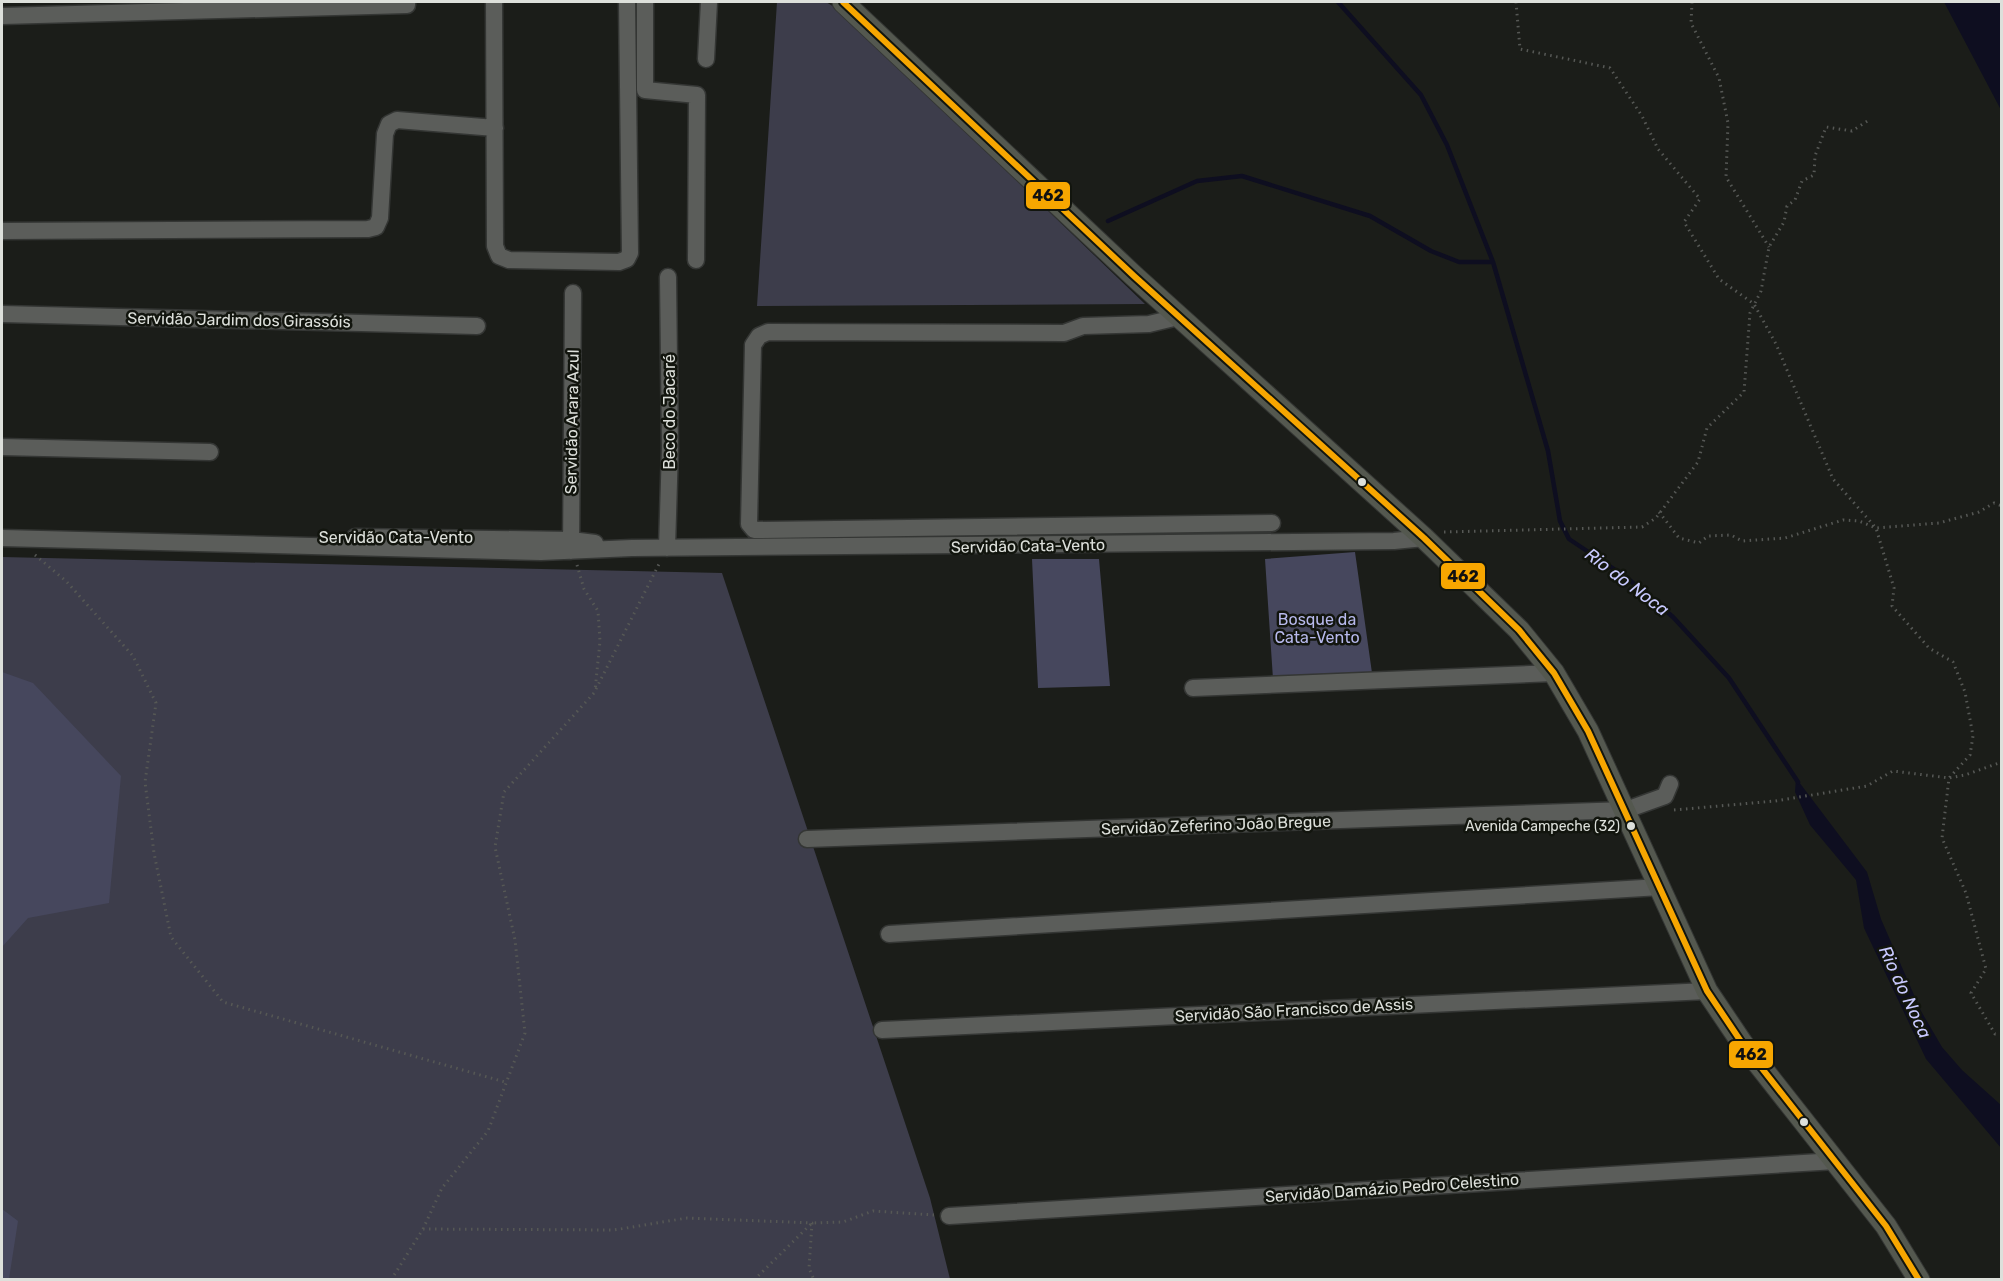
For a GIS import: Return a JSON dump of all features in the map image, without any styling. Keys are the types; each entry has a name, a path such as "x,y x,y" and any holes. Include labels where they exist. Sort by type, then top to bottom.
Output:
{"main road":[{"path":"843,2 1178,316 1503,612 1554,673 1588,731 1707,991 1742,1043 1886,1226 1918,1280"}],"street":[{"path":"2,15 407,6 407,2"},
{"path":"494,2 495,246 499,256 509,260 619,262 627,259 630,253 627,2"},
{"path":"645,2 645,90 697,95 696,260"},
{"path":"706,59 709,2"},
{"path":"2,231 368,229 376,226 380,218 385,134 388,124 397,120 495,128"},
{"name":"Beco do Jacaré","path":"667,548 670,448 668,277"},
{"name":"Servidão Arara Azul","path":"571,546 573,293"},
{"name":"Servidão Jardim dos Girassóis","path":"2,314 477,326"},
{"path":"1178,316 1149,324 1083,326 1064,333 768,332 759,336 753,345 748,516 754,530 1272,523"},
{"path":"2,447 210,452"},
{"path":"924,528 924,547"},
{"name":"Servidão Cata-Vento","path":"8,538 159,543 221,537 632,548 1394,542 1424,538"},
{"path":"1193,688 1554,673"},
{"name":"Servidão Zeferino João Bregue","path":"807,839 1626,810 1665,796 1670,784"},
{"path":"889,934 1660,887"},
{"name":"Servidão São Francisco de Assis","path":"882,1030 1707,991"},
{"name":"Servidão Damázio Pedro Celestino","path":"949,1216 1836,1161"}],"path":[{"path":"1516,2 1520,49 1611,68 1642,116 1658,149 1700,199 1684,222 1719,279 1755,304 1776,344 1833,479 1876,528 1894,588 1892,606 1929,648 1953,662 1965,692 1973,736 1970,755 1949,778 1942,837 1966,893 1986,969 1971,993 1995,1034 2001,1034"},
{"path":"1692,2 1690,24 1719,78 1728,123 1726,177 1769,247"},
{"path":"1424,538 1442,532 1538,531 1642,526 1656,518 1698,462 1707,428 1744,392 1750,313 1761,291 1769,247 1785,222 1787,206 1795,200 1802,181 1814,175 1815,156 1826,127 1852,131 1869,120"},
{"path":"1659,512 1679,538 1699,543 1708,536 1719,535 1731,535 1742,541 1785,538 1843,520 1858,521 1876,528 1939,523 1979,512 1994,503 2001,506"},
{"path":"8,538 66,581 133,656 156,703 145,782 154,853 171,937 223,1002 505,1082"},
{"path":"571,546 584,589 598,610 600,641 594,693"},
{"path":"390,1280 423,1228 442,1188 488,1131 525,1033 515,940 495,847 504,792 594,693 667,548"},
{"path":"1673,810 1775,801 1867,786 1893,771 1949,778 1965,776 2001,762"},
{"path":"423,1228 614,1230 687,1218 843,1222 873,1211 949,1216"},
{"path":"754,1280 812,1223"},
{"path":"812,1223 808,1268 814,1280"}],"shaded area":[{"path":"777,2 826,2 839,10 1145,304 757,306"},
{"path":"2,557 722,573 930,1198 950,1279 2,1280"}],"green space":[{"name":"Bosque da Cata-Vento","path":"1355,552 1372,673 1273,679 1265,559"},
{"path":"1032,559 1099,559 1110,686 1038,688"},
{"path":"2,672 33,683 121,776 109,903 28,918 2,947"},
{"path":"2,1209 18,1221 9,1279 2,1279"}],"water":[{"path":"1944,2 2001,2 2001,110"},
{"path":"1796,778 1867,872 1881,919 1921,1011 1942,1047 1962,1070 2001,1105 2001,1148 1926,1059 1864,928 1856,880 1810,825 1795,792"}],"waterway":[{"name":"Rio do Noca","path":"1338,2 1421,95 1447,145 1493,262 1548,451 1560,521 1569,539 1626,577 1673,617 1729,678 1798,782"},
{"path":"1108,221 1197,181 1242,176 1370,216 1431,251 1459,262 1493,262"}],"transit line":[{"name":"462","path":"843,2 1134,276 1424,538 1519,630 1554,673 1588,731 1707,991 1742,1043 1886,1226 1919,1280"}],"place":[{"name":"Avenida Campeche (32)","path":"1631,826"}]}
